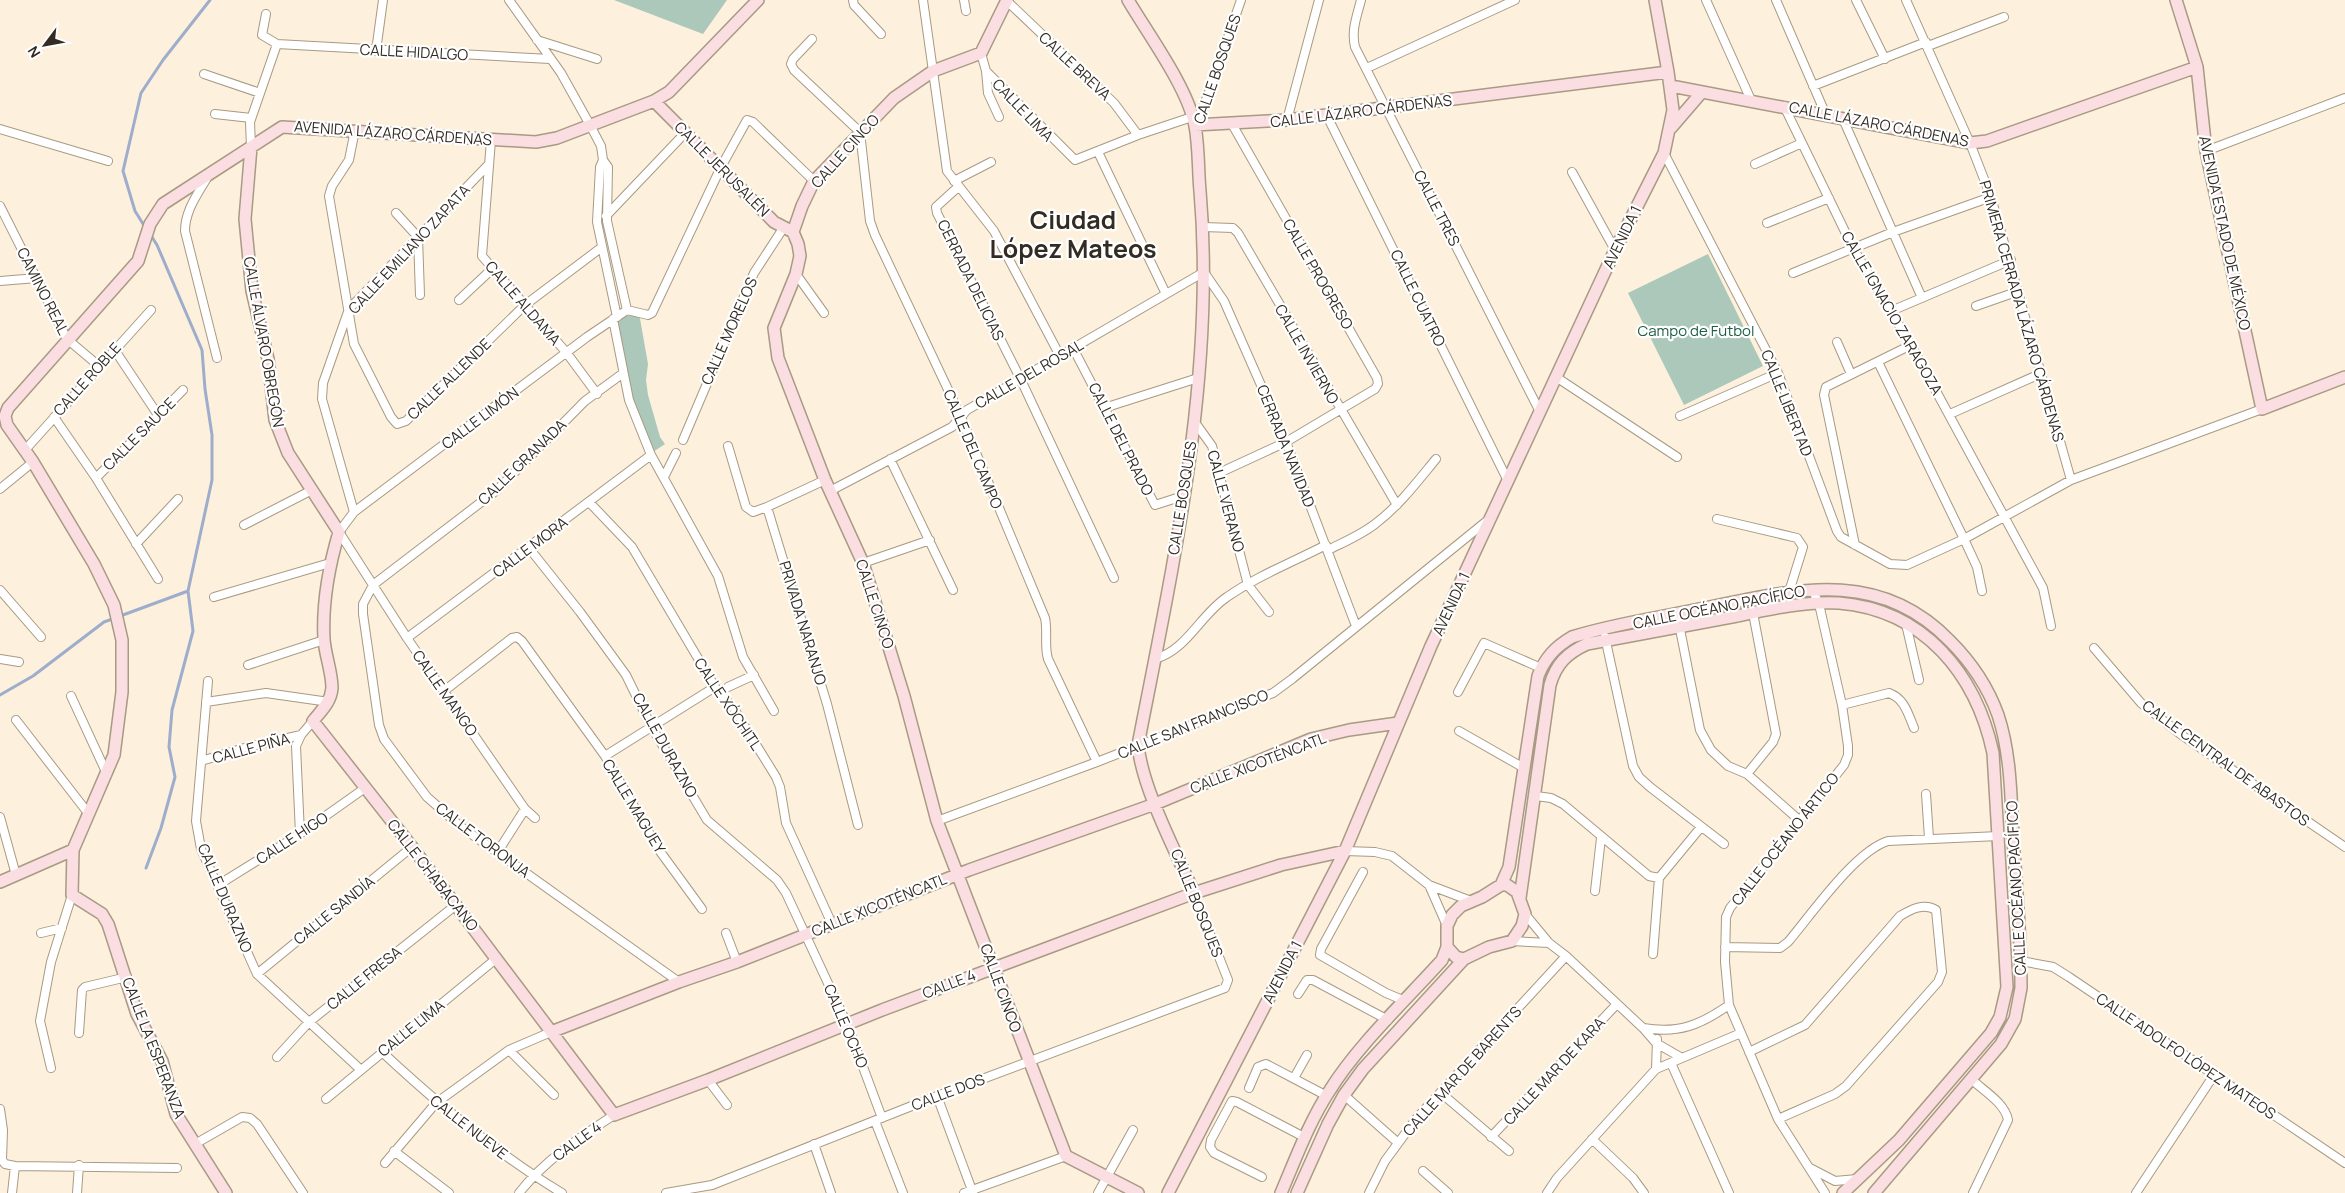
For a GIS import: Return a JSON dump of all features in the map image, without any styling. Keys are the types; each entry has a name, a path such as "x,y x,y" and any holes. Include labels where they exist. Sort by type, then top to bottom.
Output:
{"street":[{"path":"376,51 383,0"},
{"path":"509,0 550,59 590,124 601,146 603,160 608,167 607,216 627,310 648,315 652,313 721,167 747,120 752,122 814,181"},
{"name":"AVENIDA LÁZARO CÁRDENAS","path":"73,850 114,755 120,712 122,640 114,605 94,564 33,462 7,425 4,416 8,408 138,261 150,224 164,204 276,130 288,126 491,140 546,140 654,101 669,92 758,0"},
{"path":"853,0 854,4 881,34"},
{"path":"923,0 948,171 956,184 978,208 994,231 1060,356"},
{"path":"964,0 966,11"},
{"path":"1128,0 1183,93 1193,121 1138,135 1098,152 1166,294"},
{"name":"CALLE BOSQUES","path":"1228,985 1228,980 1194,893 1155,804 1140,758 1138,745 1183,496 1198,378 1204,272 1203,227 1193,121 1208,95 1241,0"},
{"path":"1287,120 1319,0"},
{"name":"CALLE TRES","path":"1361,0 1353,37 1355,46 1540,412"},
{"path":"1366,68 1515,0"},
{"name":"AVENIDA 1","path":"1168,1193 1344,851 1431,646 1615,250 1664,153 1673,110 1671,86 1655,0"},
{"path":"1706,0 1751,100"},
{"path":"1776,0 1826,115"},
{"path":"1856,0 1885,58"},
{"name":"PRIMERA CERRADA LÁZARO CÁRDENAS","path":"1906,0 1970,143 1991,197 2071,480"},
{"name":"AVENIDA ESTADO DE MÉXICO","path":"2176,0 2197,67 2206,151 2262,408"},
{"path":"981,53 1007,1"},
{"name":"CALLE BREVA","path":"1007,1 1114,103 1138,135"},
{"path":"266,14 262,35 277,44"},
{"path":"1813,86 1885,58 2004,17"},
{"path":"812,39 793,59 791,64 794,70 860,132"},
{"path":"537,40 597,59"},
{"name":"CALLE HIDALGO","path":"277,44 376,51 550,59"},
{"name":"CALLE ÁLVARO OBREGÓN","path":"277,44 251,118 251,147 245,219 252,291 268,359 275,420 288,453 339,532"},
{"name":"CALLE CINCO","path":"981,53 933,71 894,98 814,181 789,229 798,244 800,256 796,274 774,328 775,341 778,358 804,429 825,480 864,564 904,696 937,821 1066,1156"},
{"name":"CALLE LIMA","path":"981,53 986,72 1074,160 1098,152"},
{"name":"CALLE LÁZARO CÁRDENAS","path":"1671,86 1784,106 1970,143 1986,141 2197,67"},
{"path":"986,72 988,93 999,117"},
{"name":"CALLE LÁZARO CÁRDENAS","path":"1193,121 1232,124 1328,116 1668,72"},
{"path":"204,74 260,93"},
{"path":"1670,130 1702,92"},
{"path":"2206,151 2345,98"},
{"name":"CALLE JERUSALÉN","path":"654,101 774,222 789,229"},
{"name":"CALLE IGNACIO ZARAGOZA","path":"1784,106 1829,198 1851,249 1912,344 2005,517"},
{"path":"215,114 251,118"},
{"name":"CALLE CUATRO","path":"1328,116 1508,480"},
{"path":"1843,119 1922,298"},
{"name":"CALLE PROGRESO","path":"1219,472 1286,442 1375,389 1378,384 1377,378 1232,124"},
{"path":"0,129 108,161"},
{"name":"CALLE ALLENDE","path":"355,130 350,160 332,186 329,196 358,354 391,417 397,424 406,421 525,306 602,247"},
{"path":"597,216 607,216 686,132"},
{"name":"CALLE DEL CAMPO","path":"860,132 873,228 961,418 1044,618 1047,629 1045,647 1048,659 1097,762"},
{"name":"CALLE ALDAMA","path":"491,140 482,256 566,352 597,394"},
{"path":"1755,164 1802,143"},
{"name":"CALLE LIBERTAD","path":"1664,153 1778,373 1838,531 1841,537 1854,545"},
{"path":"603,160 600,167 597,216 615,318 622,374 629,400 651,455 718,576 740,649 774,710"},
{"path":"956,184 991,162"},
{"name":"CALLE EMILIANO ZAPATA","path":"354,512 322,399 323,383 349,309 489,164"},
{"path":"1572,172 1615,250"},
{"path":"208,176 185,220 185,231 217,358"},
{"name":"CERRADA DELICIAS","path":"956,184 936,207 937,212 1020,380"},
{"path":"1793,273 1893,232 1991,197"},
{"path":"1768,223 1829,198"},
{"name":"CAMINO REAL","path":"0,206 67,340 99,366"},
{"path":"396,213 418,237 420,295"},
{"name":"CALLE INVIERNO","path":"1203,227 1233,228 1238,233 1340,411 1397,505"},
{"name":"CALLE MORELOS","path":"683,440 754,273 789,229"},
{"path":"1891,311 2010,260"},
{"path":"459,300 492,269"},
{"name":"CALLE DEL ROSAL","path":"830,491 952,428 967,410 1204,272"},
{"name":"CERRADA NAVIDAD","path":"1204,272 1224,300 1286,442 1356,626"},
{"path":"796,274 824,313"},
{"path":"0,281 37,278"},
{"path":"1976,306 2019,291"},
{"name":"CALLE ROBLE","path":"25,450 151,310"},
{"name":"CALLE LIMÓN","path":"339,532 354,512 566,352 627,310"},
{"path":"1837,342 1851,374"},
{"path":"1912,344 1826,387 1824,395 1854,545 1890,564 1900,566 1907,565 1964,539 2071,480 2345,376"},
{"name":"CALLE DEL PRADO","path":"1073,348 1155,505 1183,496"},
{"path":"114,349 158,415"},
{"path":"1878,362 1977,567 1982,592"},
{"path":"1680,416 1778,373"},
{"path":"1950,414 2042,373"},
{"name":"CALLE GRANADA","path":"373,585 497,490 585,401 622,374"},
{"path":"1556,377 1677,457"},
{"path":"1104,408 1198,378"},
{"path":"1020,380 1114,578"},
{"name":"CALLE SAUCE","path":"96,478 183,390"},
{"name":"CALLE SAUCE","path":"54,417 96,478 158,580"},
{"name":"CALLE VERANO","path":"1194,421 1212,446 1248,585"},
{"path":"728,446 746,507 753,512 825,480"},
{"path":"664,477 676,453"},
{"name":"CALLE MORA","path":"407,638 651,455"},
{"path":"890,459 953,590"},
{"path":"1155,659 1176,650 1204,618 1226,597 1327,548 1359,535 1397,505 1436,460"},
{"path":"0,489 33,462"},
{"path":"244,525 312,490"},
{"path":"136,544 178,499"},
{"name":"CALLE XÓCHITL","path":"589,502 632,547 714,687 734,709 776,777 780,787 786,823 832,924"},
{"name":"PRIVADA NARANJO","path":"767,507 827,704 858,825"},
{"path":"2005,517 2043,588 2051,626"},
{"name":"CALLE SAN FRANCISCO","path":"937,821 1097,762 1273,692 1292,679 1490,518"},
{"path":"1717,519 1797,538 1803,547 1789,592"},
{"path":"300,834 296,746 301,735 329,702 332,689 324,640 324,611 330,563 339,532"},
{"name":"CALLE MANGO","path":"339,532 407,638 525,809 535,818"},
{"path":"864,564 930,540"},
{"name":"CALLE DURAZNO","path":"529,548 580,612 626,675 652,726 707,820 777,880 786,893 806,934"},
{"path":"214,597 330,563"},
{"name":"CALLE TORONJA","path":"373,585 363,604 363,614 379,725 384,739 427,797 460,826 679,982"},
{"path":"1248,585 1269,612"},
{"name":"CALLE OCÉANO PACÍFICO","path":"1501,885 1509,867 1541,668 1551,652 1572,637 1677,614 1812,589 1855,590 1901,605 1940,631 1975,670 1988,693 1997,712 2007,752 2021,961 2021,988 2015,1019 2001,1044 1875,1192"},
{"name":"CALLE OCÉANO ÁRTICO","path":"1812,589 1819,604 1842,705 1848,756 1844,765 1730,908 1726,917 1724,962 1729,1005 1778,1119 1825,1193"},
{"path":"0,590 41,637"},
{"name":"CALLE OCÉANO PACÍFICO","path":"1520,898 1554,672 1564,658 1574,650 1587,644 1795,605 1838,603 1866,608 1906,624 1927,637 1961,672 1982,713 1993,753 2007,987 2000,1017 1991,1033 1899,1140 1843,1193"},
{"path":"1748,774 1773,742 1776,734 1752,613"},
{"path":"1677,614 1700,730 1705,741 1711,750 1728,766 1748,774 1799,820"},
{"path":"1906,624 1919,680"},
{"path":"1603,629 1632,766 1639,777 1650,787 1724,844"},
{"name":"CALLE MAGUEY","path":"444,691 501,645 517,637 522,641 604,756 659,850 702,909"},
{"path":"248,666 324,640"},
{"path":"1458,692 1484,643 1541,668"},
{"name":"CALLE CENTRAL DE ABASTOS","path":"2094,648 2141,703 2183,736 2345,847"},
{"path":"0,659 19,662"},
{"path":"728,686 754,675"},
{"name":"CALLE DURAZNO","path":"208,681 196,821 201,849 257,974 361,1070"},
{"path":"604,756 714,687"},
{"path":"206,702 266,693 329,702"},
{"path":"1842,705 1889,694 1897,696 1903,702 1914,728"},
{"path":"71,696 107,774"},
{"path":"16,720 88,813"},
{"name":"CALLE CHABACANO","path":"312,721 412,847 614,1115"},
{"name":"CALLE XICOTÉNCATL","path":"385,1163 436,1103 509,1050 959,874 1155,804 1311,740 1349,730 1398,724"},
{"path":"1458,732 1524,768"},
{"name":"CALLE PIÑA","path":"201,762 251,746 301,735"},
{"path":"1526,756 1541,758"},
{"name":"CALLE HIGO","path":"218,885 300,834 366,788"},
{"path":"1926,794 1929,838"},
{"path":"1536,796 1551,798 1563,804 1601,838 1649,876 1659,878"},
{"path":"497,853 525,809"},
{"path":"0,817 16,875"},
{"path":"1652,954 1659,878 1701,826"},
{"path":"1725,947 1780,948 1788,942 1860,857 1869,849 1888,841 1999,836"},
{"path":"1594,891 1601,838"},
{"name":"CALLE SANDÍA","path":"257,974 412,847"},
{"path":"0,882 73,850 72,896 51,962 40,1020 51,1068"},
{"name":"CALLE 4","path":"518,1193 533,1175 562,1150 614,1115 708,1080 994,967 1194,893 1281,865 1344,851 1375,852 1392,856 1429,885 1471,901"},
{"path":"1363,872 1321,949 1320,955 1378,989 1405,1001"},
{"name":"CALLE 4","path":"1429,885 1447,926"},
{"path":"1281,1193 1304,1137 1326,1096 1346,1067 1442,960 1447,947 1447,926 1452,915 1461,906 1482,897 1501,885 1512,888 1520,898 1525,914 1550,943 1643,1028 1656,1043 1682,1058"},
{"name":"CALLE LA ESPERANZA","path":"72,896 102,914 108,924 138,1014 162,1061 173,1105 226,1193"},
{"name":"CALLE FRESA","path":"277,1057 309,1022 456,905"},
{"path":"1749,1052 1805,1025 1900,916 1913,908 1931,907 1936,910 1942,972 1938,982 1846,1086 1834,1094 1778,1119"},
{"path":"1512,941 1522,926 1525,914"},
{"path":"41,933 62,928"},
{"path":"726,933 737,962"},
{"name":"CALLE OCHO","path":"806,934 847,1024 902,1193"},
{"path":"1297,1193 1328,1124 1344,1095 1364,1068 1464,959 1489,947 1512,941 1550,943"},
{"path":"1447,947 1456,957 1464,959"},
{"name":"CALLE MAR DE BARENTS","path":"1369,1193 1375,1178 1398,1142 1566,956"},
{"name":"CALLE LIMA","path":"326,1098 497,958"},
{"name":"CALLE ADOLFO LÓPEZ MATEOS","path":"2021,961 2053,967 2345,1163"},
{"path":"79,1033 82,990 85,987 126,977"},
{"path":"1298,994 1307,980 1313,980 1388,1020"},
{"name":"CALLE DOS","path":"666,1193 712,1184 1028,1061 1225,988 1228,985"},
{"name":"CALLE MAR DE KARA","path":"1492,1137 1616,1005"},
{"path":"1643,1028 1660,1031 1692,1026 1729,1005"},
{"path":"1656,1069 1656,1043 1660,1031"},
{"path":"1547,1193 1592,1139 1656,1069 1741,1033"},
{"path":"509,1050 554,1095"},
{"name":"CALLE NUEVE","path":"382,1052 436,1103 533,1175 562,1193"},
{"path":"1294,1078 1307,1055"},
{"path":"1671,1063 1729,1193"},
{"path":"1249,1088 1261,1064 1266,1064 1326,1096"},
{"path":"2136,1193 2214,1075"},
{"path":"1971,1079 2006,1112 2008,1120 1973,1193"},
{"path":"708,1080 727,1105"},
{"name":"CALLE MAR DE KARA","path":"1441,1093 1509,1151"},
{"path":"1344,1095 1398,1142"},
{"path":"937,1096 973,1191"},
{"path":"1262,1177 1214,1153 1210,1148 1211,1140 1232,1101 1304,1137"},
{"path":"0,1108 4,1130 3,1163 15,1166 177,1168"},
{"path":"195,1144 242,1117 250,1118 257,1124 303,1193"},
{"path":"1098,1193 1133,1130"},
{"path":"1592,1139 1633,1178 1644,1193"},
{"path":"814,1144 831,1193"},
{"path":"394,1151 450,1193"},
{"path":"964,1193 1066,1156 1138,1193"},
{"path":"12,1193 15,1166"},
{"path":"77,1193 79,1166"},
{"path":"1808,1167 1835,1181 1860,1178 1871,1181 1875,1192"},
{"path":"1423,1170 1448,1193"}],"green space":[{"path":"614,0 727,0 703,34"},
{"name":"Campo de Futbol","path":"1708,254 1763,366 1684,405 1628,293"},
{"path":"639,313 648,364 646,380 648,395 660,437 665,444 653,452 631,400 614,319"}],"waterway":[{"path":"145,227 135,211 123,171 141,93 163,60 210,0"},
{"path":"146,868 161,828 175,777 169,747 172,710 193,631 188,591 212,480 212,435 205,389 202,350 157,245 150,234"},
{"path":"0,695 33,676 104,622 188,591"}],"district":[{"name":"Ciudad López Mateos","path":"1073,234"}]}
